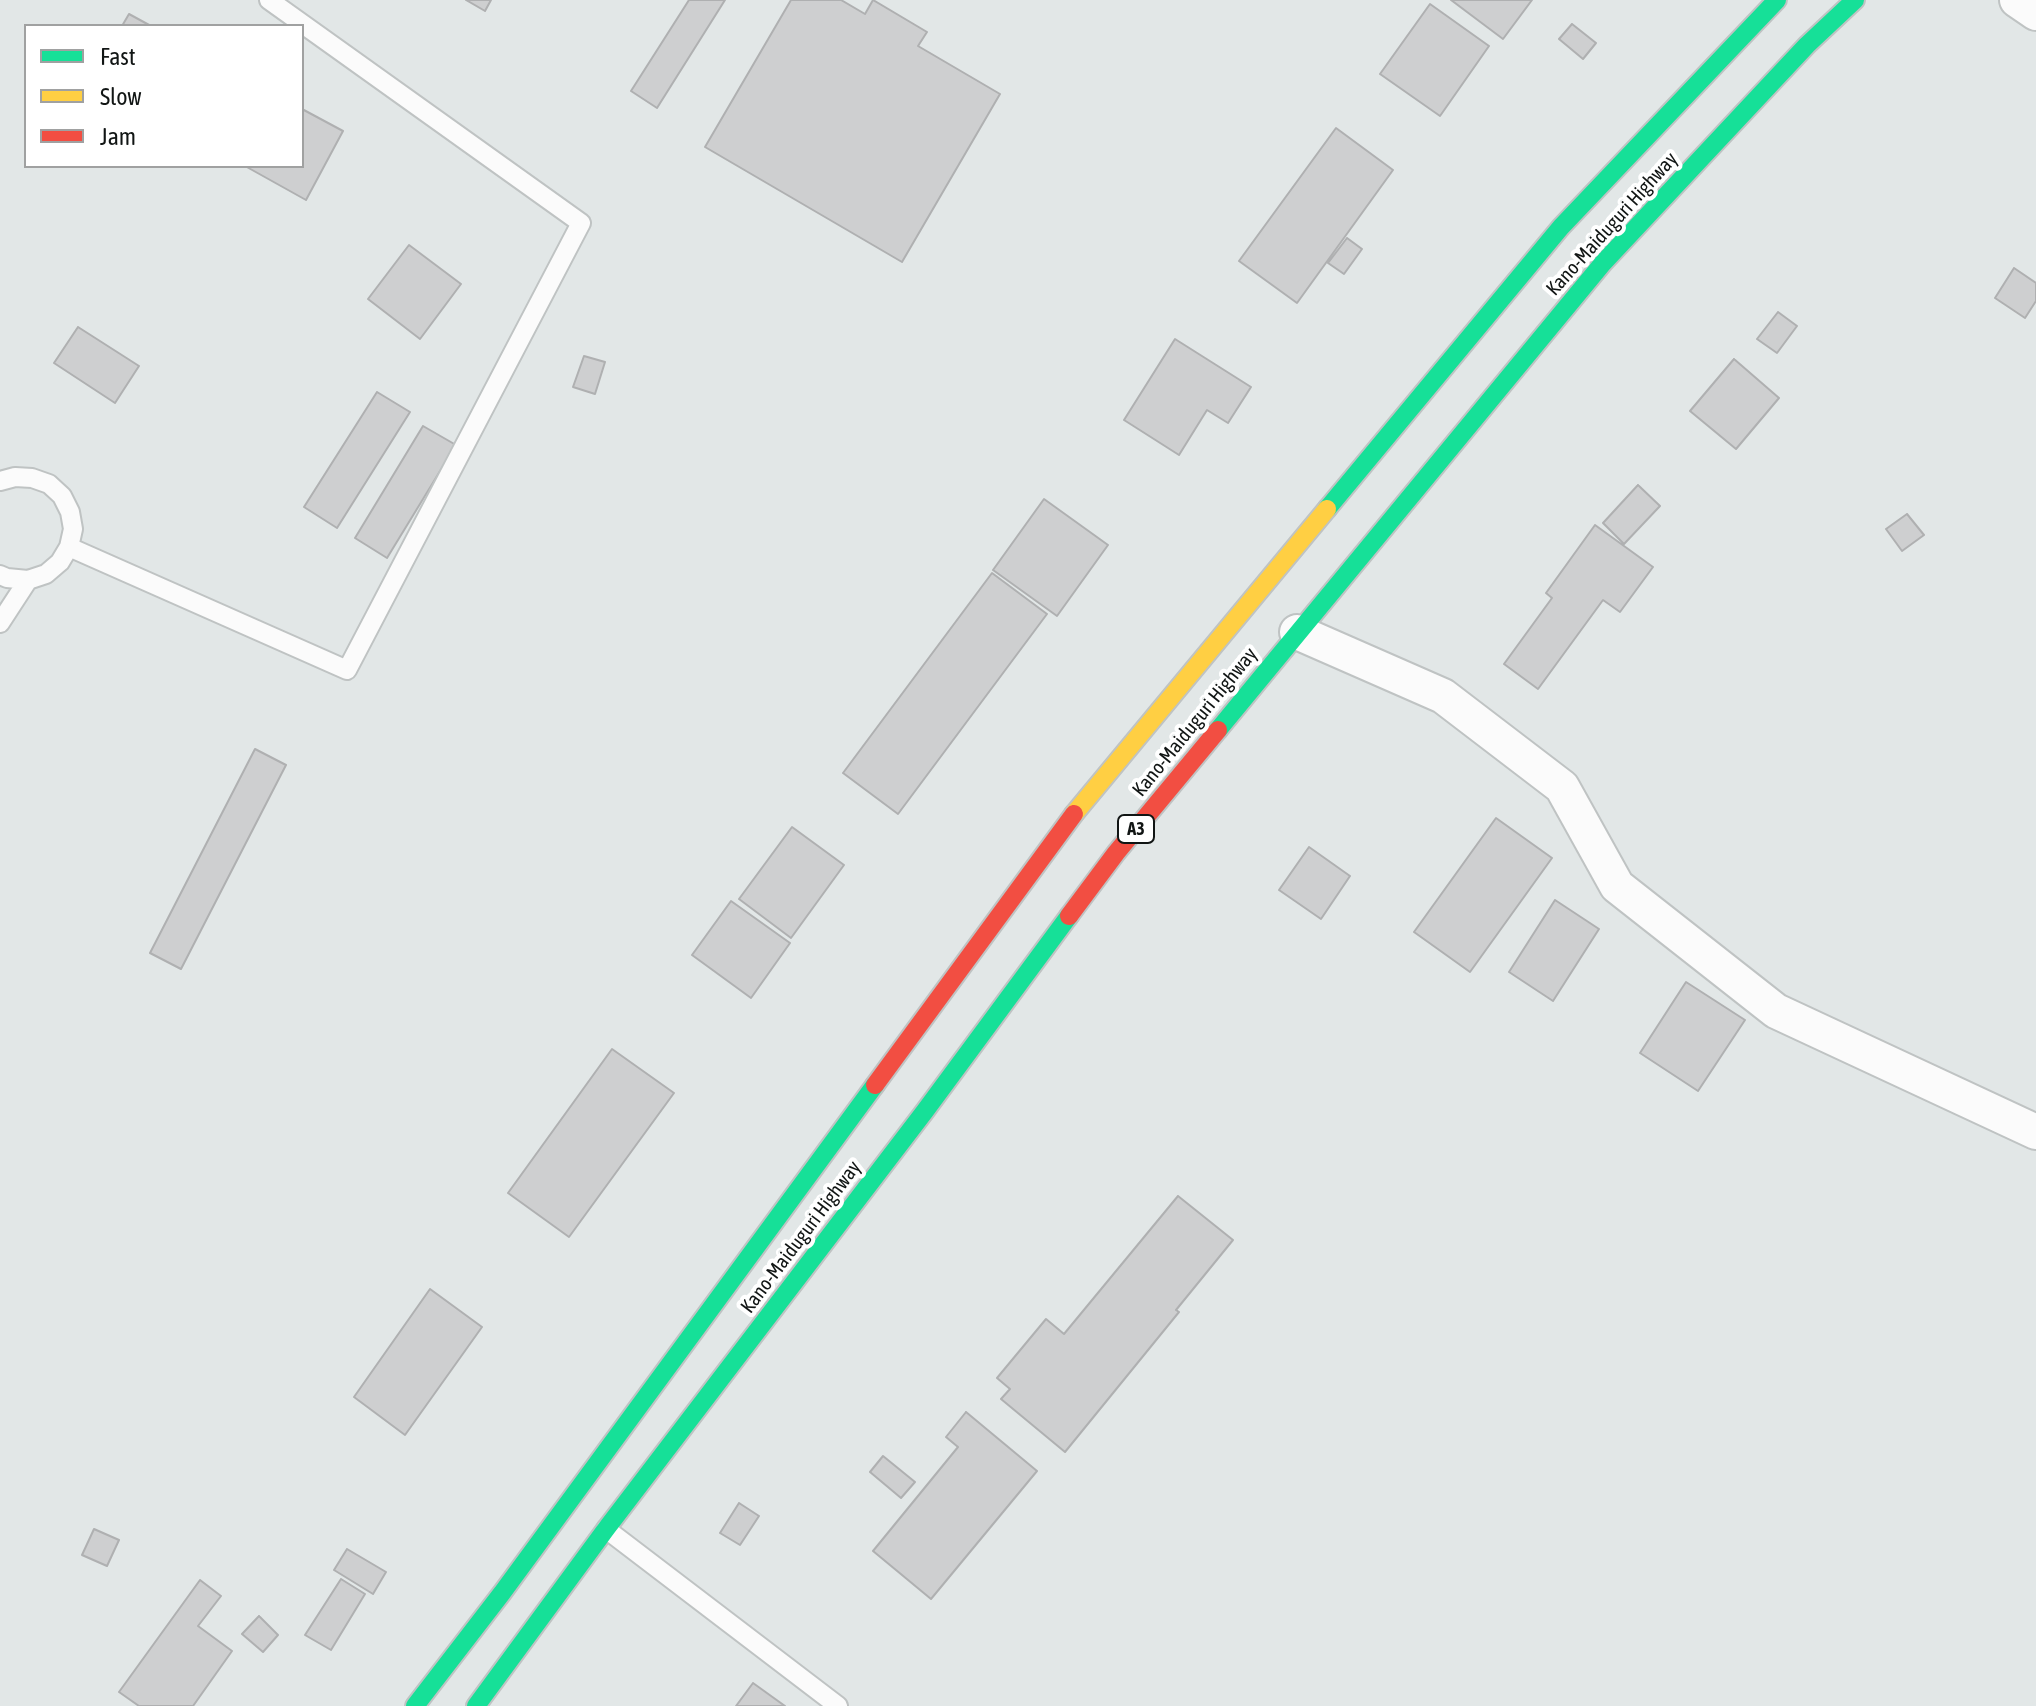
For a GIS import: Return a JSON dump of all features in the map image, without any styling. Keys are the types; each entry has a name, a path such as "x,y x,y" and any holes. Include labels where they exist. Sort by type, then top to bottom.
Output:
{"highway":[{"name":"Kano-Maiduguri Highway","path":"415,1706 502,1593 1071,818 1561,227 1777,0"},
{"name":"Kano-Maiduguri Highway","path":"476,1706 1116,853 1603,263 1807,45 1855,0"}],"street":[{"path":"2017,0 2036,13"},
{"path":"1297,632 1443,696 1562,787 1617,886 1776,1011 2036,1132"}],"lane":[{"path":"269,0 303,24"},
{"path":"69,547 347,670 581,223 304,25"},
{"path":"0,481 15,477 32,478 49,484 62,496 72,521 69,547 60,562 46,574 28,580 0,575"},
{"path":"0,623 28,580"},
{"path":"606,1529 838,1706"}],"building":[{"path":"466,0 491,0 485,11"},
{"path":"689,0 725,0 657,108 631,91"},
{"path":"791,0 841,0 865,14 873,0 927,32 918,46 1000,94 902,262 705,147"},
{"path":"1451,0 1532,0 1503,39"},
{"path":"1430,4 1489,46 1440,116 1380,74"},
{"path":"129,14 147,24 123,24"},
{"path":"1572,24 1596,43 1583,59 1559,39"},
{"path":"304,110 343,131 306,200 249,168 304,168"},
{"path":"1336,128 1393,170 1297,303 1239,261"},
{"path":"1347,238 1362,249 1344,274 1328,263"},
{"path":"409,245 461,284 420,339 368,299"},
{"path":"2014,268 2036,283 2036,301 2025,318 1995,298"},
{"path":"1778,312 1797,326 1777,353 1757,339"},
{"path":"78,327 139,366 115,403 54,363"},
{"path":"1175,339 1251,387 1228,423 1207,410 1179,455 1124,420"},
{"path":"584,356 605,362 595,394 573,387"},
{"path":"1734,359 1779,398 1736,449 1690,411"},
{"path":"377,392 410,412 337,528 304,507"},
{"path":"423,426 456,445 387,558 355,538"},
{"path":"1638,485 1660,506 1624,544 1603,523"},
{"path":"1044,499 1108,545 1057,616 993,570"},
{"path":"1907,514 1924,535 1902,551 1886,529"},
{"path":"1595,525 1653,567 1620,612 1603,600 1538,689 1504,664 1552,598 1546,593"},
{"path":"992,573 1047,614 898,814 843,773"},
{"path":"255,749 286,765 181,969 150,953"},
{"path":"1496,818 1552,858 1470,972 1414,932"},
{"path":"792,827 844,865 791,938 739,899"},
{"path":"1309,847 1350,876 1321,919 1279,890"},
{"path":"1555,900 1599,929 1553,1001 1509,972"},
{"path":"731,901 790,943 751,998 692,955"},
{"path":"1686,982 1745,1020 1698,1091 1640,1053"},
{"path":"612,1049 674,1093 569,1237 508,1193"},
{"path":"1178,1196 1233,1240 1065,1452 1001,1399 1010,1389 997,1378 1046,1319 1064,1334"},
{"path":"430,1289 482,1327 405,1435 354,1397"},
{"path":"966,1412 1037,1471 931,1599 873,1551 958,1447 946,1437"},
{"path":"883,1456 915,1482 901,1498 870,1472"},
{"path":"739,1503 759,1516 740,1545 720,1533"},
{"path":"94,1529 119,1540 107,1566 82,1555"},
{"path":"347,1549 386,1572 373,1594 334,1570"},
{"path":"341,1579 365,1594 331,1650 305,1635"},
{"path":"200,1580 221,1596 198,1626 232,1651 193,1706 139,1706 119,1692"},
{"path":"259,1616 278,1635 263,1652 242,1634"},
{"path":"753,1683 785,1706 736,1706"}],"traffic: fast":[{"path":"1327,509 1561,227 1777,0"},
{"path":"1218,730 1603,263 1807,45 1855,0"},
{"path":"476,1706 1069,916"},
{"path":"415,1706 502,1593 875,1085"}],"traffic: slow":[{"path":"1074,814 1327,509"}],"traffic: jam":[{"path":"1069,916 1116,853 1218,730"},
{"path":"875,1085 1074,814"}]}
